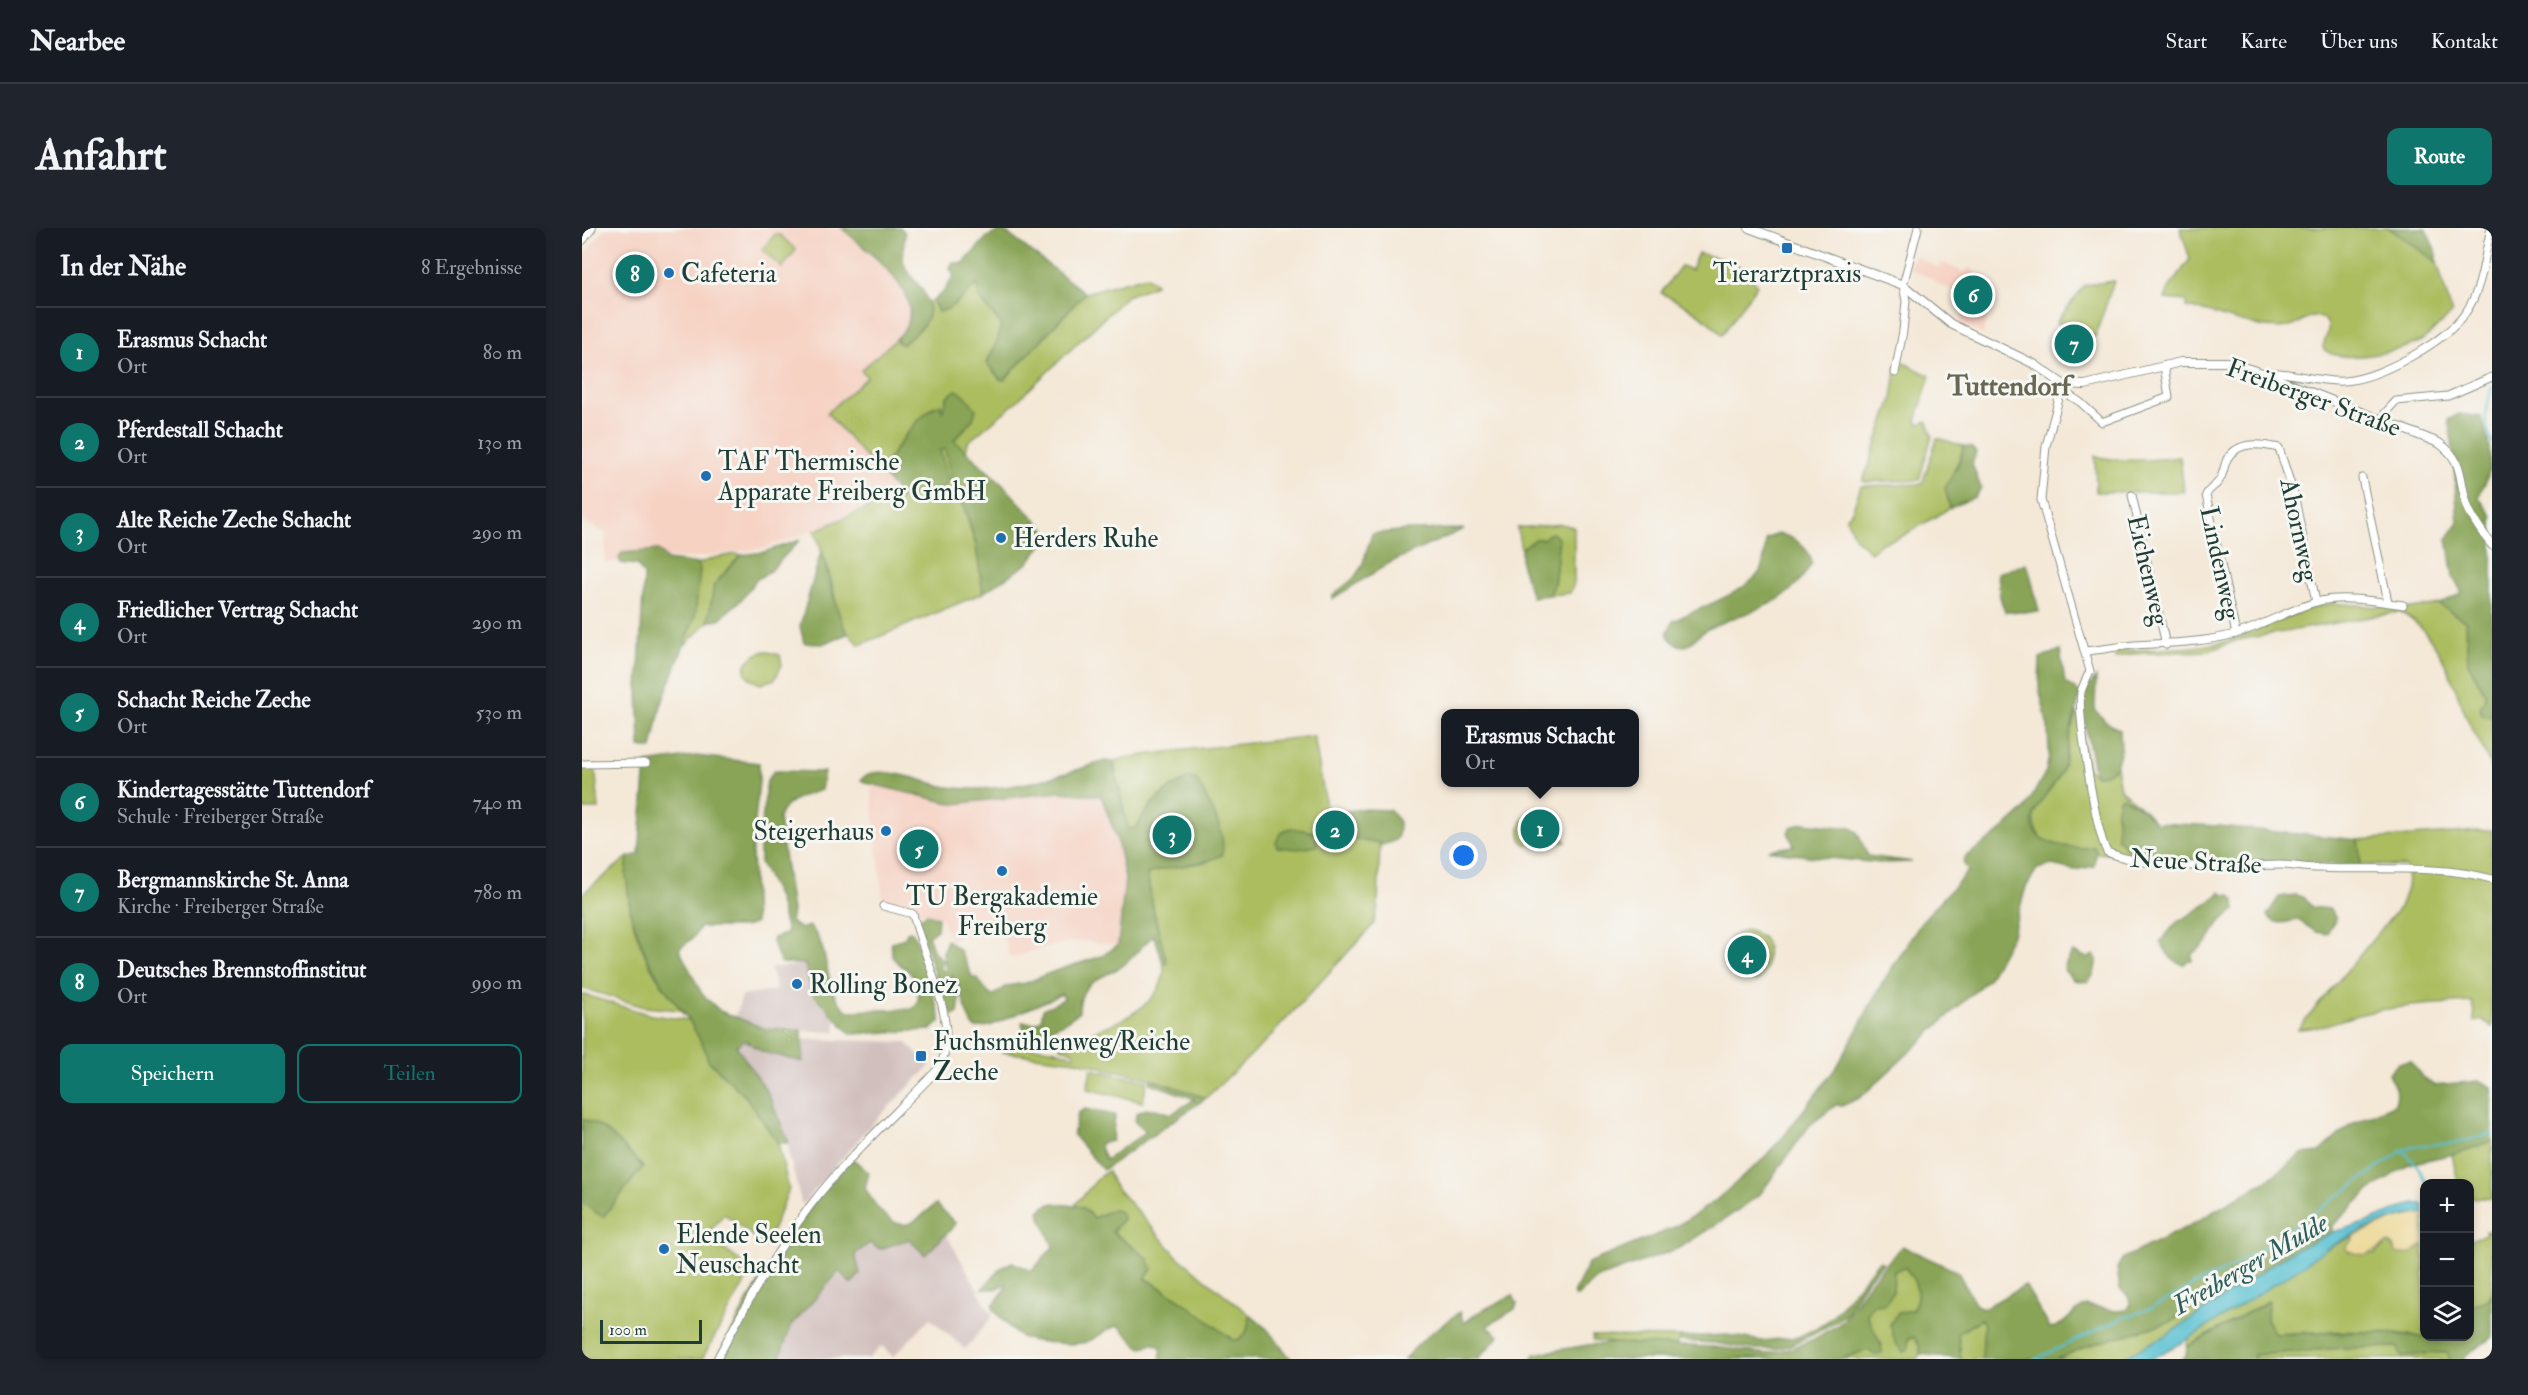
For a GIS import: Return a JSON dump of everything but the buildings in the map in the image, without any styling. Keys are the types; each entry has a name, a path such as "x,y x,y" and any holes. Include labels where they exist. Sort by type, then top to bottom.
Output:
{"main road":[{"path":"582,240 591,228"}],"street":[{"path":"1749,228 1903,285 1951,324 2034,364 2102,422 2169,397 2164,366"},
{"path":"1895,373 1906,301 1903,285 1918,228"},
{"path":"2262,373 2275,371 2345,381 2387,369 2429,346 2450,330 2466,312 2481,279 2491,228"},
{"name":"Freiberger Straße","path":"2062,387 2085,385 2198,360 2227,363 2262,373 2351,406 2381,421 2439,443 2452,452 2458,462 2469,509 2478,528 2492,545"},
{"path":"2381,421 2396,401 2448,396 2492,377"},
{"path":"2062,387 2046,446 2041,500 2085,651 2136,645 2198,642 2236,634 2316,602 2334,599 2403,605"},
{"name":"Lindenweg","path":"2236,634 2206,495 2208,490 2220,481 2228,458 2245,445 2259,444 2279,448 2284,459"},
{"name":"Ahornweg","path":"2284,459 2294,494 2316,602"},
{"path":"2362,478 2388,603"},
{"name":"Eichenweg","path":"2132,495 2166,645"},
{"name":"Neue Straße","path":"2085,651 2090,670 2082,691 2081,711 2098,827 2107,852 2126,860 2237,868 2278,865 2319,868 2385,867 2492,879"},
{"path":"582,764 646,763"},
{"path":"717,1359 767,1269 811,1206 943,1062 947,1042 944,1010 913,914 883,906"}],"shaded area":[{"path":"606,228 842,228 903,287 911,309 906,330 861,369 867,377 827,413 897,492 827,526 765,548 693,558 653,558 605,563 606,533 582,522 582,256"},
{"path":"1914,255 1939,268 1942,262 1963,272 1971,267 1976,274 1987,277 1984,289 1989,291 1985,304 1990,306 1983,335 1961,323 1964,299 1931,278 1909,269"},
{"name":"TU Bergakademie Freiberg","path":"878,785 954,804 1059,792 1101,796 1117,839 1125,879 1118,945 1082,941 1063,943 1010,958 1001,925 993,923 950,939 940,916 883,903 871,789"},
{"path":"805,965 810,993 835,1020 836,1032 766,1029 735,1017 742,996 776,990 770,968"},
{"path":"802,1039 906,1042 930,1066 872,1124 802,1205 789,1156 789,1143 780,1120 767,1091 736,1046 745,1040 763,1052 803,1062"},
{"path":"946,1234 993,1316 965,1349 930,1318 893,1357 882,1346 868,1359 779,1358 791,1326 839,1271 851,1284 854,1254 870,1243 880,1249 909,1239 925,1255"}],"green space":[{"path":"842,228 900,228 904,231 902,255 904,264 926,297 929,313 922,326 902,345 896,339 907,325 910,310 905,294 882,264"},
{"path":"2180,228 2389,228 2437,262 2452,314 2421,341 2400,349 2356,356 2331,353 2323,348 2328,326 2323,319 2318,317 2310,317 2289,327 2264,327 2186,307 2186,301 2165,299 2169,288 2190,259"},
{"path":"2389,228 2425,228 2437,254 2437,262"},
{"path":"1000,231 1008,234 1085,293 1004,380 1000,379 987,363 998,339 1001,324 979,298 978,286 976,285 949,308 938,312 933,301 945,290 954,275 950,269 952,263 964,263 987,237"},
{"path":"775,234 780,235 796,250 782,268 762,250"},
{"path":"1698,253 1739,266 1752,277 1757,285 1722,335 1694,311 1661,293 1681,266 1691,270"},
{"path":"1146,276 1156,283 1127,296 1014,404 968,442 966,452 954,440 965,429 947,397 942,413 934,406 906,434 879,472 827,413 867,377 861,370 896,339 898,343 928,307 926,302 933,301 938,311 955,304 976,285 978,286 979,298 1001,324 998,339 987,363 1000,379 1004,380 1085,293"},
{"path":"2114,281 2095,337 2056,323 2085,285"},
{"path":"1900,361 1930,376 1916,421 1919,424 1927,421 1932,436 1919,480 1865,482 1863,481 1892,399 1897,362"},
{"path":"956,390 965,395 976,410 973,419 954,440 1005,487 1050,535 1027,564 983,593 976,546 966,509 959,494 953,488 945,449 940,450 948,481 945,487 895,501 889,500 888,497 898,492 880,472 923,415 941,404 942,412 947,397"},
{"path":"2459,414 2481,417 2489,446 2488,475 2479,498 2492,516 2492,717 2482,715 2480,707 2485,693 2468,663 2466,622 2439,604 2462,593 2453,576 2447,539 2458,523 2452,440 2448,420"},
{"path":"1937,438 1964,446 1949,484 1950,508 1901,537 1882,543 1871,552 1855,538 1846,518 1852,511 1861,486 1922,484"},
{"path":"1964,446 1971,447 1976,453 1972,464 1981,488 1975,497 1950,508 1945,488 1959,463"},
{"path":"940,449 945,449 976,546 983,593 860,645 841,622 833,587 815,531 883,501 895,501 942,461"},
{"path":"2095,456 2127,460 2180,457 2184,492 2096,492"},
{"path":"1561,524 1574,527 1574,583 1570,593 1549,595 1554,584 1559,540 1558,538 1535,539 1521,549 1517,528"},
{"path":"1464,529 1391,562 1332,599 1332,596 1354,578 1362,566 1372,534 1407,530"},
{"path":"1553,533 1559,540 1552,591 1549,595 1532,597 1521,563 1521,549 1535,539 1543,539"},
{"path":"1777,534 1799,543 1810,557 1812,563 1802,579 1779,599 1708,629 1686,646 1671,639 1667,634 1673,621 1733,593 1754,578 1763,564 1766,539"},
{"path":"800,540 771,570 755,581 742,599 718,620 708,622 714,585 741,555 764,552"},
{"path":"658,550 667,560 698,564 700,569 695,617 661,705 652,749 640,747 638,688 644,575 637,565 621,563 619,558 622,553"},
{"path":"821,552 847,634 822,644 804,643 800,626"},
{"path":"736,554 741,555 714,585 708,622 682,648 696,592 698,564"},
{"path":"2026,564 2039,612 2005,612 2000,597 1998,573"},
{"path":"2333,603 2404,609 2439,604 2466,622 2468,663 2485,693 2483,715 2492,717 2492,771 2442,657 2424,631 2399,612 2238,640 2209,651 2132,654 2115,658 2116,651 2183,648 2223,642 2319,606"},
{"path":"2060,650 2065,683 2080,692 2062,769 2035,812 2032,823 2035,832 2052,843 2063,846 2094,847 2096,849 2094,866 2074,870 2052,865 2037,869 2026,887 2012,935 1988,979 1861,1097 1842,1106 1836,1105 1809,1126 1761,1193 1739,1210 1679,1248 1598,1278 1576,1297 1574,1294 1588,1263 1673,1228 1716,1200 1760,1162 1783,1137 1838,1065 1880,987 1922,921 1968,871 1963,862 1965,857 1995,836 2025,809 2046,771 2049,756 2048,727 2039,687 2040,658"},
{"path":"765,651 780,655 782,665 775,679 761,684 748,676 745,667 752,658"},
{"path":"2096,677 2095,710 2106,722 2120,730 2121,749 2116,767 2106,774 2095,775 2086,729 2083,695"},
{"path":"2077,711 2087,766 2095,775 2106,774 2116,767 2120,789 2143,809 2132,801 2117,838 2135,856 2096,853 2094,847 2063,847 2052,844 2037,832 2034,823 2035,812 2069,736"},
{"path":"1314,736 1327,812 1344,812 1338,819 1375,842 1380,842 1378,907 1373,925 1267,1040 1206,1098 1151,1079 1076,1061 1002,1052 1004,1044 1052,1049 1074,1056 1074,1052 1060,1047 1061,1042 1110,1025 1142,1007 1154,995 1162,981 1164,965 1167,963 1154,914 1147,874 1159,869 1208,862 1172,786 1153,802 1136,829 1128,829 1113,762 1124,758 1167,752"},
{"path":"696,756 759,763 752,851 755,923 745,927 700,927 694,937 679,949 702,994 720,1011 766,1029 802,1030 803,1062 763,1052 745,1040 736,1046 767,1091 789,1143 778,1143 746,1097 708,1060 705,1049 689,1020 666,990 648,960 631,916 626,875 628,857 639,854 646,763"},
{"path":"1105,761 1113,762 1128,829 1136,828 1152,805 1172,787 1189,778 1197,780 1219,826 1222,836 1222,855 1204,862 1165,868 1147,874 1167,963 1164,965 1153,936 1126,963 1088,986 1083,992 1079,1012 1064,1023 1029,1036 1024,1032 1022,1022 1035,1023 1041,1020 1043,1009 1064,999 1062,994 990,1026 975,1028 952,975 960,1003 958,1013 953,1016 939,989 918,923 921,917 927,914 938,917 937,930 928,935 934,952 943,960 941,968 943,971 946,970 943,952 947,940 960,951 973,978 977,978 990,995 994,995 1007,986 1026,983 1102,956 1118,945 1125,879 1117,839 1101,796 1059,792 954,804 861,780 867,774 877,772 902,775 948,787 988,789 1028,783"},
{"path":"582,765 595,765 599,809 582,809"},
{"path":"774,771 824,772 821,790 790,802 779,818 792,911 790,922 801,929 809,926 816,935 825,957 834,993 848,1011 912,1009 915,1006 918,998 916,982 893,957 891,942 905,938 907,932 911,931 915,936 940,1016 940,1022 931,1030 851,1034 811,992 805,964 781,963 772,942 773,938 787,931 778,898 760,862 760,839 767,780"},
{"path":"2123,797 2143,809 2156,823 2219,826 2358,840 2361,865 2220,863 2135,856 2117,838 2117,809 2119,799"},
{"path":"1360,809 1390,810 1399,822 1396,840 1379,846 1380,842 1360,840 1343,831 1338,819 1344,812"},
{"path":"1530,810 1550,810 1566,842 1545,846 1524,844 1520,830"},
{"path":"1803,823 1851,828 1857,832 1868,856 1912,862 1881,863 1768,850 1794,846 1788,832 1791,827"},
{"path":"1291,828 1314,832 1317,837 1317,846 1298,849 1277,847 1276,843 1280,835"},
{"path":"2492,830 2492,1027 2481,1019 2474,1022 2473,1002 2383,1010 2325,1025 2298,1029 2400,907 2406,891 2408,877 2405,866 2361,865 2358,840"},
{"path":"628,857 629,901 640,943 661,983 690,1015 684,1015 680,1010 644,1007 582,988 582,894"},
{"path":"2221,892 2224,895 2230,895 2235,900 2235,910 2219,923 2207,942 2192,954 2192,961 2184,964 2175,961 2160,942 2176,923 2207,904"},
{"path":"2296,895 2304,898 2312,907 2330,909 2336,919 2327,934 2316,932 2298,920 2278,922 2267,915 2279,897"},
{"path":"1745,930 1761,936 1767,948 1766,968 1756,981 1739,970 1730,951 1730,938"},
{"path":"2073,952 2088,958 2094,955 2097,959 2094,974 2088,982 2073,980 2064,970"},
{"path":"582,994 651,1015 689,1020 705,1049 708,1060 746,1097 778,1143 789,1189 766,1246 724,1214 706,1236 752,1270 702,1359 582,1359"},
{"path":"2410,1061 2423,1078 2434,1085 2480,1081 2492,1087 2492,1141 2458,1153 2409,1164 2370,1190 2331,1227 2333,1232 2291,1252 2264,1269 2256,1268 2170,1322 2087,1346 2057,1359 1982,1359 1984,1324 1981,1319 1958,1333 1961,1359 1920,1354 1919,1345 1914,1337 1908,1339 1908,1350 1903,1352 1895,1342 1890,1324 1898,1313 1912,1310 1917,1299 1912,1276 1904,1267 1894,1271 1893,1292 1885,1304 1873,1305 1867,1314 1882,1349 1882,1353 1875,1355 1867,1350 1840,1359 1531,1359 1535,1354 1616,1343 1715,1347 1766,1354 1789,1349 1814,1339 1841,1323 1870,1282 1902,1246 1958,1272 1975,1304 1983,1309 2025,1285 2050,1328 2060,1325 2086,1305 2116,1311 2126,1310 2131,1304 2128,1296 2120,1289 2117,1268 2123,1258 2189,1226 2266,1181 2302,1154 2320,1152 2350,1125 2395,1104 2397,1094 2389,1073 2399,1063"},
{"path":"1091,1069 1147,1081 1143,1102 1087,1089"},
{"path":"1151,1079 1206,1098 1103,1170 1073,1135 1078,1113 1085,1109 1115,1115 1112,1141 1099,1144 1105,1160 1146,1132 1135,1122 1136,1115 1140,1112 1153,1109 1172,1114 1195,1099 1150,1083"},
{"path":"582,1120 590,1121 606,1131 643,1167 603,1217 582,1203"},
{"path":"2492,1141 2492,1199 2474,1197 2474,1179 2457,1179 2452,1154"},
{"path":"852,1158 869,1173 865,1188 872,1200 882,1213 894,1222 911,1223 936,1204 956,1224 925,1255 909,1239 880,1249 870,1243 855,1254 860,1274 851,1284 839,1271 791,1326 779,1359 717,1359 748,1300 811,1206"},
{"path":"1108,1171 1113,1184 1178,1257 1250,1315 1247,1331 1238,1340 1232,1340 1185,1303 1144,1277 1152,1269 1148,1259 1112,1231 1123,1219 1113,1209 1094,1218 1082,1207 1074,1206 1100,1176"},
{"path":"1053,1203 1082,1207 1094,1218 1113,1209 1122,1213 1123,1219 1112,1232 1148,1259 1152,1269 1145,1278 1185,1303 1233,1340 1238,1340 1247,1331 1250,1315 1267,1329 1291,1359 1160,1359 1162,1348 1153,1343 1143,1348 1138,1346 1119,1326 1086,1342 1072,1344 1021,1337 994,1310 993,1305 1007,1284 995,1289 982,1289 1001,1268 1012,1262 1032,1271 1053,1247 1039,1212 1043,1207"},
{"path":"2485,1231 2492,1231 2492,1293 2489,1299 2474,1305 2474,1238 2486,1234"},
{"path":"2354,1236 2352,1241 2374,1254 2389,1243 2394,1250 2420,1247 2420,1337 2366,1331 2275,1334 2266,1319 2268,1301 2187,1347 2188,1339 2199,1331 2304,1265 2317,1253"},
{"path":"1879,1261 1883,1263 1867,1280 1846,1313 1812,1335 1788,1346 1775,1349 1751,1349 1715,1343 1679,1341 1680,1337 1727,1335 1762,1341 1798,1337 1822,1325 1833,1316"},
{"path":"1904,1267 1912,1276 1917,1299 1912,1310 1898,1313 1908,1339 1914,1337 1919,1345 1920,1354 1917,1359 1840,1359 1882,1345 1872,1330 1867,1314 1873,1305 1893,1292 1894,1271"},
{"path":"2256,1268 2264,1269 2167,1335 2119,1359 2057,1359 2087,1346 2170,1322"},
{"path":"2492,1293 2492,1338 2467,1354 2464,1359 2450,1359 2447,1352 2402,1356 2397,1347 2342,1348 2254,1355 2254,1359 2182,1359 2186,1356 2187,1347 2269,1301 2266,1319 2275,1334 2377,1332 2420,1337 2420,1341 2474,1341 2474,1305 2489,1299"},
{"path":"1513,1295 1517,1304 1515,1309 1487,1326 1499,1336 1478,1359 1404,1359 1427,1336 1460,1312 1464,1323 1479,1312"},
{"path":"1981,1319 1984,1324 1982,1359 1961,1359 1958,1333"},
{"path":"1592,1336 1680,1337 1674,1351 1593,1340"},
{"path":"2398,1347 2402,1356 2447,1352 2450,1359 2254,1359 2253,1355 2342,1348"}],"sand":[{"path":"2420,1214 2420,1247 2412,1253 2396,1253 2389,1243 2365,1255 2346,1250 2346,1246 2354,1236 2394,1219"}],"water":[{"path":"2414,1203 2420,1204 2420,1214 2394,1219 2344,1239 2188,1339 2151,1359 2119,1359 2167,1335 2291,1252 2333,1232 2365,1223"}],"waterway":[{"path":"2492,387 2486,415 2492,443"},
{"name":"Freiberger Mulde","path":"2036,1359 2120,1319 2152,1308 2222,1272 2274,1241 2403,1150 2412,1146 2456,1143 2492,1134"},
{"path":"2403,1150 2418,1167 2424,1179"}],"place":[{"name":"Tierarztpraxis","path":"1787,248"},
{"name":"Cafeteria","path":"669,273"},
{"name":"Deutsches Brennstoffinstitut","path":"635,274"},
{"name":"Kindertagesstätte Tuttendorf","path":"1973,295"},
{"name":"Bergmannskirche St. Anna","path":"2074,344"},
{"name":"TAF Thermische Apparate Freiberg GmbH","path":"706,476"},
{"name":"Herders Ruhe","path":"1001,538"},
{"name":"Erasmus Schacht","path":"1540,829"},
{"name":"Pferdestall Schacht","path":"1335,830"},
{"name":"Steigerhaus","path":"886,831"},
{"name":"Alte Reiche Zeche Schacht","path":"1172,835"},
{"name":"Schacht Reiche Zeche","path":"919,849"},
{"name":"TU Bergakademie Freiberg","path":"1002,871"},
{"name":"Friedlicher Vertrag Schacht","path":"1747,955"},
{"name":"Rolling Bonez","path":"797,984"},
{"name":"Fuchsmühlenweg/Reiche Zeche","path":"921,1056"},
{"name":"Elende Seelen Neuschacht","path":"664,1249"}],"district":[{"name":"Tuttendorf","path":"2009,385"}]}
